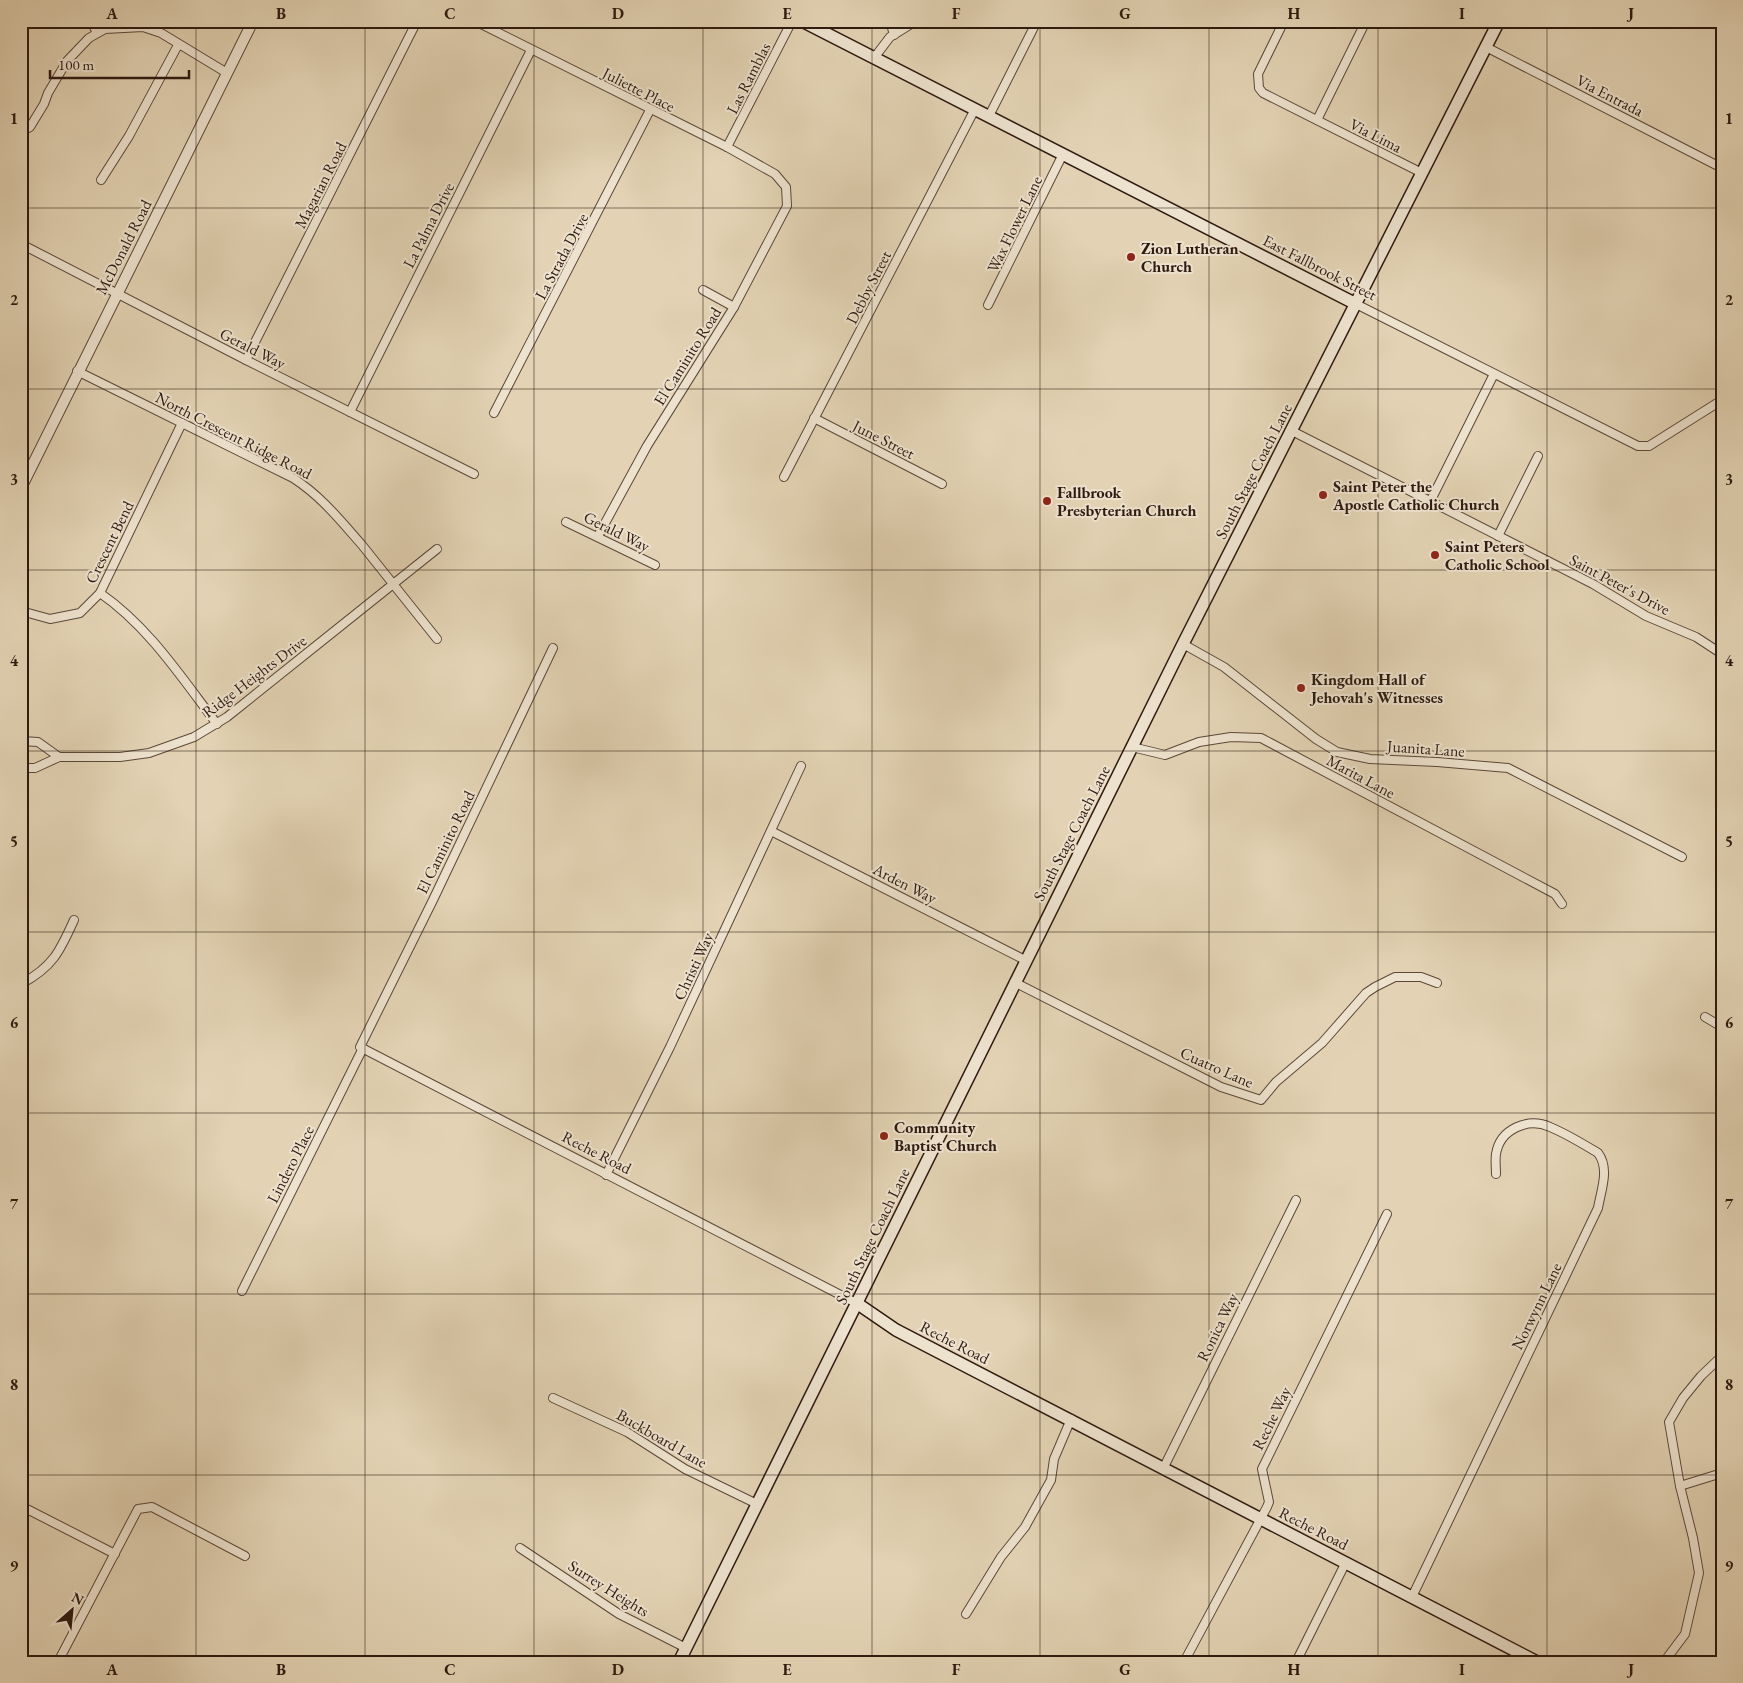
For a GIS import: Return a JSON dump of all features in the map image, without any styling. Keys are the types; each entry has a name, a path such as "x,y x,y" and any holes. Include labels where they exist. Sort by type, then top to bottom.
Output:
{"main road":[{"name":"East Fallbrook Street","path":"802,21 1356,304"},
{"name":"South Stage Coach Lane","path":"679,1662 858,1304 1014,982 1499,21"},
{"name":"Reche Road","path":"858,1304 896,1330 1164,1467 1537,1662"}],"street":[{"path":"91,21 97,33"},
{"name":"McDonald Road","path":"21,488 77,371 253,21"},
{"name":"Magarian Road","path":"246,360 417,21"},
{"name":"Juliette Place","path":"475,21 727,147 775,174 786,187"},
{"name":"Las Ramblas","path":"727,147 792,21"},
{"path":"890,21 894,35"},
{"path":"874,58 878,50 894,35 916,21"},
{"path":"989,116 1037,21"},
{"name":"Via Lima","path":"1284,21 1258,74 1259,88 1422,174"},
{"path":"21,132 30,127 67,61 97,33 105,29 143,27 161,33 227,73"},
{"path":"1317,120 1364,27"},
{"path":"101,180 129,136 178,45"},
{"name":"Via Entrada","path":"1486,47 1722,168"},
{"name":"La Palma Drive","path":"350,412 531,50"},
{"name":"Debby Street","path":"784,477 975,109"},
{"name":"La Strada Drive","path":"494,413 650,110"},
{"name":"Wax Flower Lane","path":"988,306 1063,154"},
{"name":"El Caminito Road","path":"598,536 647,446 734,307 787,206 786,187"},
{"name":"Gerald Way","path":"21,244 118,292 246,360 474,474"},
{"path":"703,290 734,307"},
{"name":"East Fallbrook Street","path":"1356,304 1638,446 1649,446 1721,403"},
{"name":"North Crescent Ridge Road","path":"77,371 293,478 310,489 325,502 394,583 437,639"},
{"path":"1430,502 1494,374"},
{"name":"June Street","path":"814,418 942,484"},
{"name":"Crescent Bend","path":"21,611 50,619 80,613 100,593 182,423"},
{"name":"Saint Peter's Drive","path":"1292,431 1593,584 1646,616 1696,637 1722,654"},
{"path":"1498,536 1538,456"},
{"name":"Gerald Way","path":"566,522 655,565"},
{"name":"Ridge Heights Drive","path":"21,768 35,768 59,757 120,757 149,753 194,737 217,724 437,549"},
{"path":"100,593 124,609 154,642 217,724"},
{"name":"Juanita Lane","path":"1183,644 1224,667 1316,739 1337,752 1370,759 1508,768 1682,857"},
{"name":"El Caminito Road","path":"361,1048 553,648"},
{"name":"Marita Lane","path":"1132,748 1165,755 1200,742 1231,738 1261,738 1555,894 1562,904"},
{"path":"21,741 38,742 59,757"},
{"name":"Christi Way","path":"606,1175 674,1040 801,766"},
{"name":"Arden Way","path":"771,831 1025,960"},
{"path":"21,984 53,961 59,954 74,920"},
{"name":"Cuatro Lane","path":"1014,982 1221,1087 1260,1100 1276,1082 1322,1043 1374,986 1395,976 1421,977 1437,983"},
{"path":"1705,1017 1722,1027"},
{"name":"Reche Road","path":"361,1048 858,1304"},
{"name":"Lindero Place","path":"242,1292 361,1048"},
{"name":"Norwynn Lane","path":"1412,1598 1598,1208 1605,1170 1604,1160 1598,1153 1549,1126 1538,1123 1522,1124 1507,1132 1496,1152 1496,1174"},
{"name":"Ronica Way","path":"1164,1467 1296,1200"},
{"name":"Reche Way","path":"1184,1662 1269,1502 1262,1469 1388,1214"},
{"path":"1664,1662 1685,1634 1699,1573 1694,1538 1680,1486 1669,1422 1683,1398 1701,1376 1722,1356"},
{"name":"Buckboard Lane","path":"553,1398 627,1432 685,1469 757,1504"},
{"path":"966,1614 1002,1557 1026,1528 1051,1480 1054,1458 1071,1419"},
{"path":"1680,1486 1722,1473"},
{"path":"21,1506 115,1554"},
{"path":"60,1658 138,1509 152,1507 245,1556"},
{"name":"Surrey Heights","path":"520,1548 619,1614 686,1648"},
{"path":"1296,1662 1346,1562"}],"place":[{"name":"Zion Lutheran Church","path":"1131,257"},
{"name":"Saint Peter the Apostle Catholic Church","path":"1323,495"},
{"name":"Fallbrook Presbyterian Church","path":"1047,501"},
{"name":"Saint Peters Catholic School","path":"1435,555"},
{"name":"Kingdom Hall of Jehovah's Witnesses","path":"1301,688"},
{"name":"Community Baptist Church","path":"884,1136"}]}
